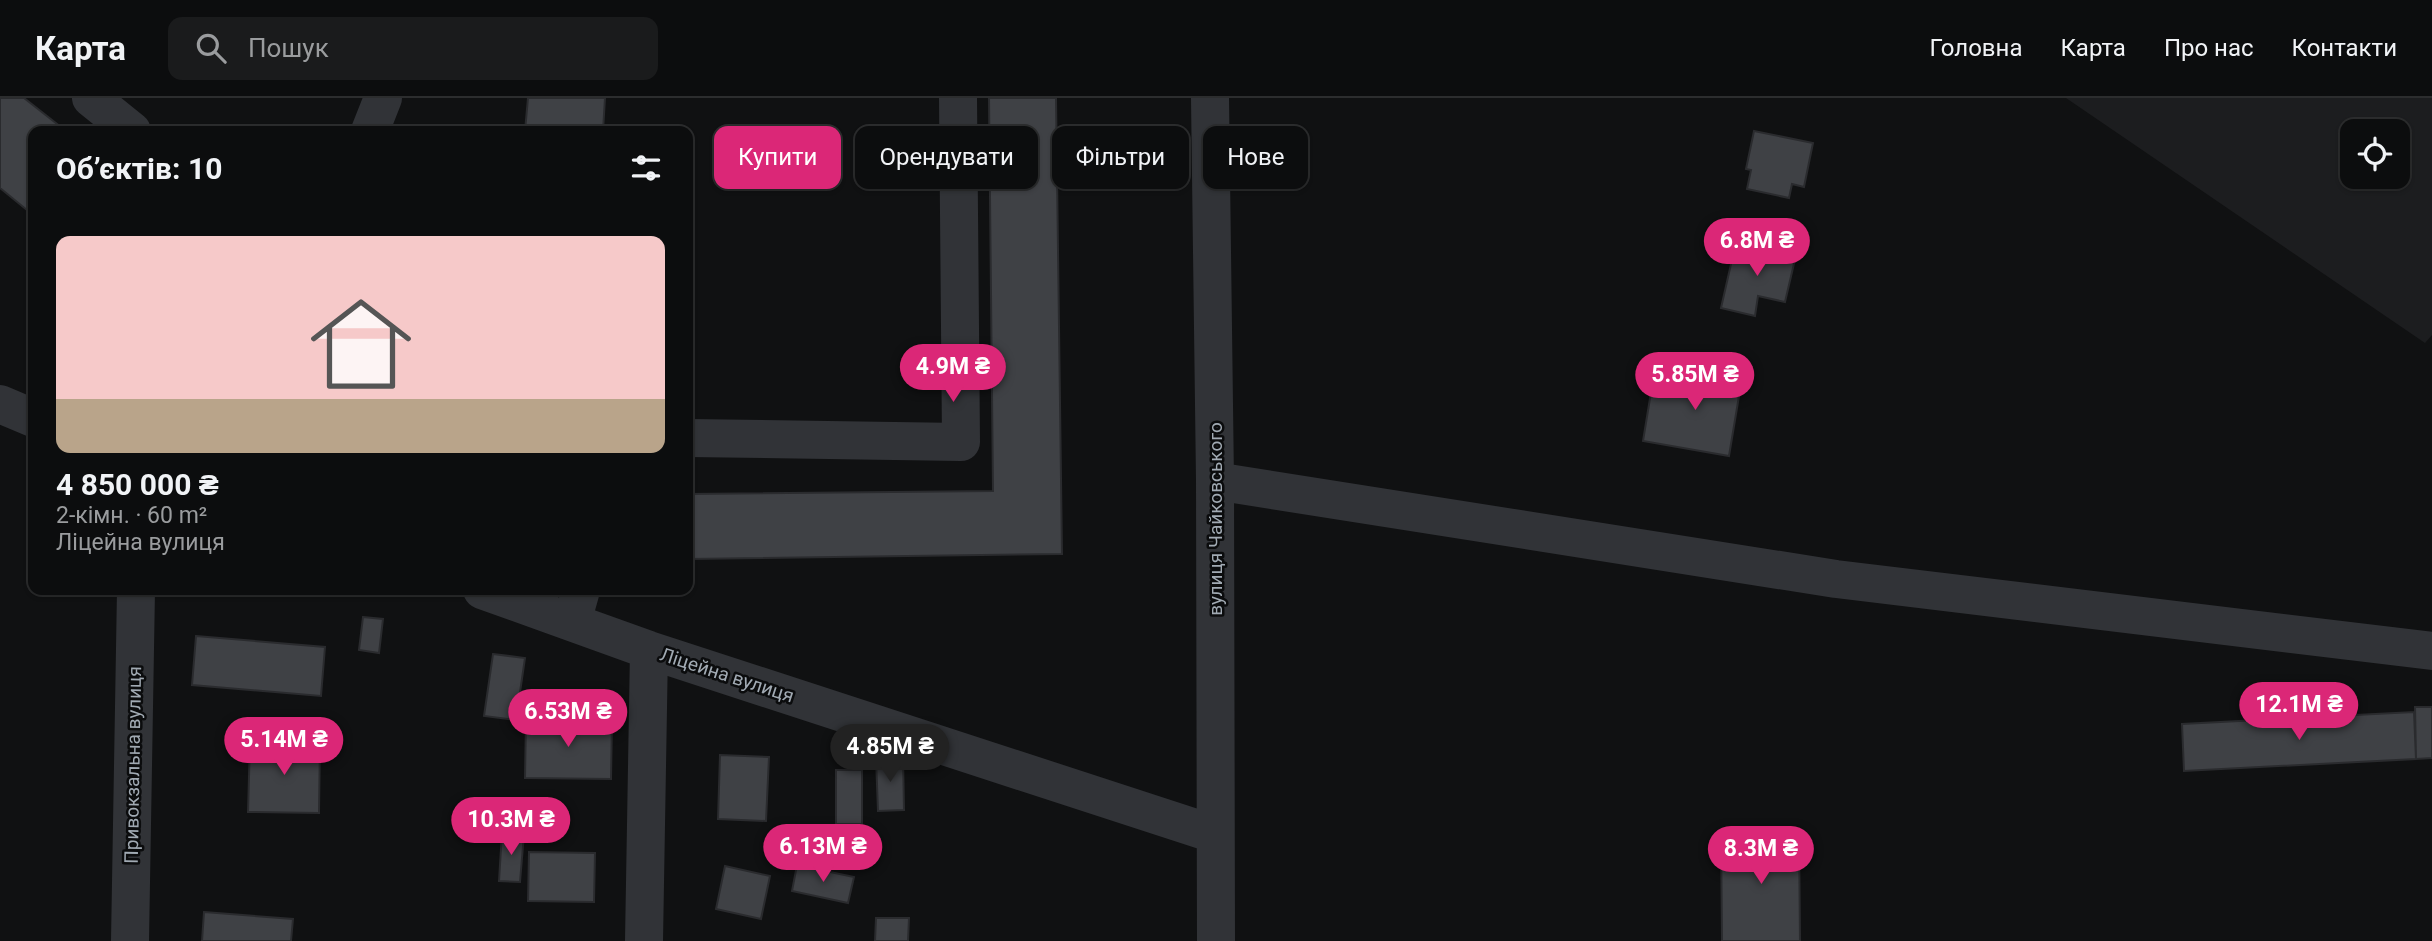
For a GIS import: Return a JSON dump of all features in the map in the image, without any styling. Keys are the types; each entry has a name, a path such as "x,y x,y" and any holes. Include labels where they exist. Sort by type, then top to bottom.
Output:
{"street":[{"path":"91,98 126,126"},
{"path":"372,126 383,98"},
{"path":"693,438 961,442 958,98"},
{"name":"вулиця Чайковського","path":"1210,98 1215,481 1216,941"},
{"path":"0,404 28,416"},
{"path":"1215,481 1836,579 2432,651"},
{"name":"Привокзальна вулиця","path":"130,941 136,595"},
{"name":"Ліцейна вулиця","path":"511,595 576,606 649,650 1214,834"},
{"path":"644,941 649,650"}],"shaded area":[{"path":"2066,98 2432,98 2432,335 2425,343"}],"building":[{"path":"0,98 24,98 60,126 28,126 28,211 0,188"},
{"path":"528,98 605,98 603,126 525,126"},
{"path":"989,98 1056,98 1056,126 1052,126 1052,189 1057,189 1062,554 693,559 693,494 993,491 990,189 1038,189 1038,126 989,126"},
{"path":"1754,131 1813,143 1804,187 1792,184 1789,198 1747,189 1751,170 1746,169"},
{"path":"1736,242 1796,255 1785,302 1758,296 1755,316 1721,308"},
{"path":"1711,366 1743,372 1729,456 1643,441 1654,374 1708,384"},
{"path":"363,617 383,619 379,653 359,650"},
{"path":"196,636 325,647 321,696 192,685"},
{"path":"493,654 525,658 516,720 484,716"},
{"path":"2415,707 2432,707 2432,758 2416,759"},
{"path":"2414,712 2416,759 2184,771 2182,724"},
{"path":"526,719 612,721 611,779 525,778"},
{"path":"250,741 320,741 319,813 248,812"},
{"path":"720,755 769,757 766,821 718,819"},
{"path":"903,757 904,810 878,811 876,758"},
{"path":"836,770 862,770 862,824 836,824"},
{"path":"1799,831 1800,941 1722,941 1721,832"},
{"path":"502,832 524,834 520,882 499,881"},
{"path":"529,852 595,853 594,902 528,901"},
{"path":"797,865 854,877 848,903 792,891"},
{"path":"725,866 770,876 761,919 716,909"},
{"path":"204,912 293,919 291,941 202,941"},
{"path":"876,918 909,918 908,941 875,941"}]}
